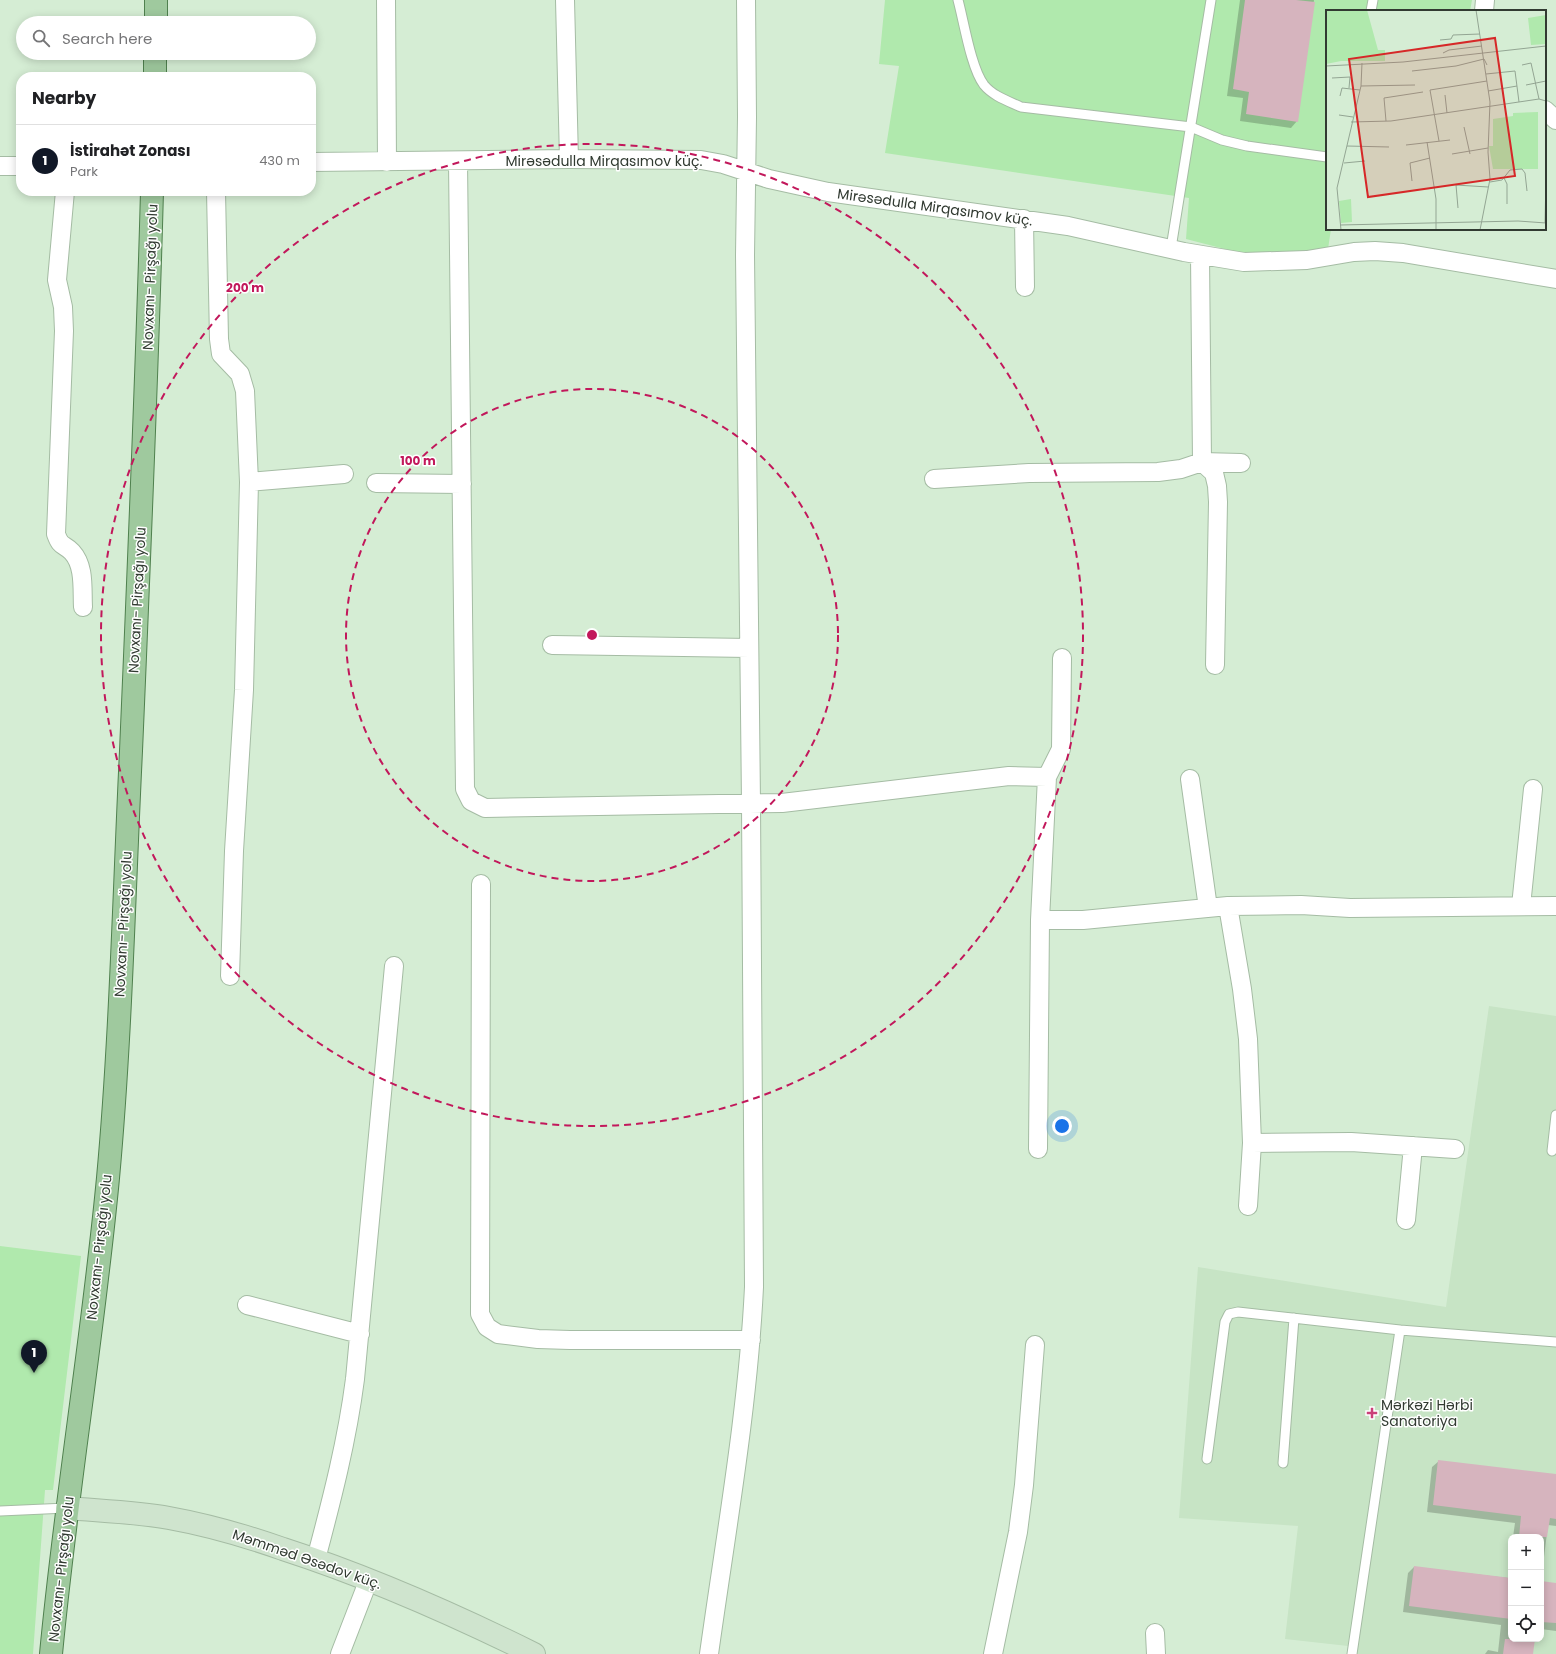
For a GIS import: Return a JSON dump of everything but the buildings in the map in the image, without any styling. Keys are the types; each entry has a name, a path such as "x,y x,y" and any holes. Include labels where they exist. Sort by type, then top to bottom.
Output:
{"main road":[{"path":"156,0 156,16"},
{"path":"155,60 155,72"},
{"name":"Novxanı- Pirşağı yolu","path":"51,1654 57,1587 108,1177 117,1054 143,472 152,196"}],"street":[{"path":"386,0 387,162"},
{"path":"565,0 569,159"},
{"path":"708,1654 746,1389 754,1287 751,803 745,270 746,0"},
{"path":"1484,10 1485,0"},
{"path":"1546,111 1556,120"},
{"name":"Mirəsədulla Mirqasımov küç.","path":"316,162 569,159 701,160 723,164 797,186 828,192 1068,226 1200,255 1244,262 1307,260 1354,252 1396,253 1500,268 1556,279"},
{"path":"458,161 465,789 472,801 485,808 782,803 1009,776 1047,777"},
{"path":"0,166 16,166"},
{"path":"65,196 57,280 63,307 64,332 56,534 59,543 72,552 81,569 83,607"},
{"path":"216,196 219,339 221,354 240,374 245,391 249,482 244,690 234,851 230,976"},
{"path":"1024,219 1025,287"},
{"path":"1200,255 1202,462 1214,473 1218,502 1215,664"},
{"path":"934,479 1029,473 1158,472 1181,469 1202,462 1241,463"},
{"path":"249,482 344,474"},
{"path":"376,483 462,484"},
{"path":"552,645 749,648"},
{"path":"1038,1149 1040,920 1047,777 1061,749 1062,658"},
{"path":"1190,779 1208,908"},
{"path":"1522,906 1533,789"},
{"path":"480,884 480,1314 486,1327 498,1334 557,1340 751,1340"},
{"path":"1040,920 1083,920 1228,906 1301,905 1350,908 1556,906"},
{"path":"1228,906 1242,990 1248,1039 1252,1143 1248,1206"},
{"path":"316,1559 339,1473 350,1420 360,1334 394,966"},
{"path":"1252,1143 1351,1142 1455,1148"},
{"path":"1406,1220 1413,1146"},
{"path":"247,1304 360,1334"},
{"path":"993,1654 1019,1524 1024,1485 1035,1345"},
{"name":"Məmməd Əsədov küç.","path":"67,1508 169,1518 204,1525 248,1537 316,1559 369,1579 439,1608 534,1654"},
{"path":"340,1654 369,1579"},
{"path":"1155,1633 1156,1654"}],"lane":[{"path":"958,0 976,70 984,85 998,97 1021,107 1191,127 1222,140 1247,146 1326,157"},
{"path":"1171,248 1211,0"},
{"path":"1371,10 1373,0"},
{"path":"1552,1151 1556,1115"},
{"path":"1207,1459 1225,1322 1229,1314 1238,1312 1400,1330 1556,1342"},
{"path":"1284,1462 1294,1318"},
{"path":"1352,1654 1400,1330"},
{"path":"0,1511 67,1508"}],"shaded area":[{"name":"Mərkəzi Hərbi Sanatoriya","path":"1489,1006 1556,1016 1556,1654 1347,1654 1348,1646 1285,1639 1298,1526 1179,1518 1198,1267 1446,1307"}],"green space":[{"path":"885,0 1472,0 1470,10 1326,10 1326,230 1331,230 1328,249 1309,255 1248,255 1186,239 1189,198 885,153 899,66 879,64"},
{"path":"0,1246 81,1256 53,1490 45,1490 33,1654 0,1654"}],"place":[{"name":"İstirahət Zonası","path":"34,1373"},
{"name":"Mərkəzi Hərbi Sanatoriya","path":"1372,1413"}]}
